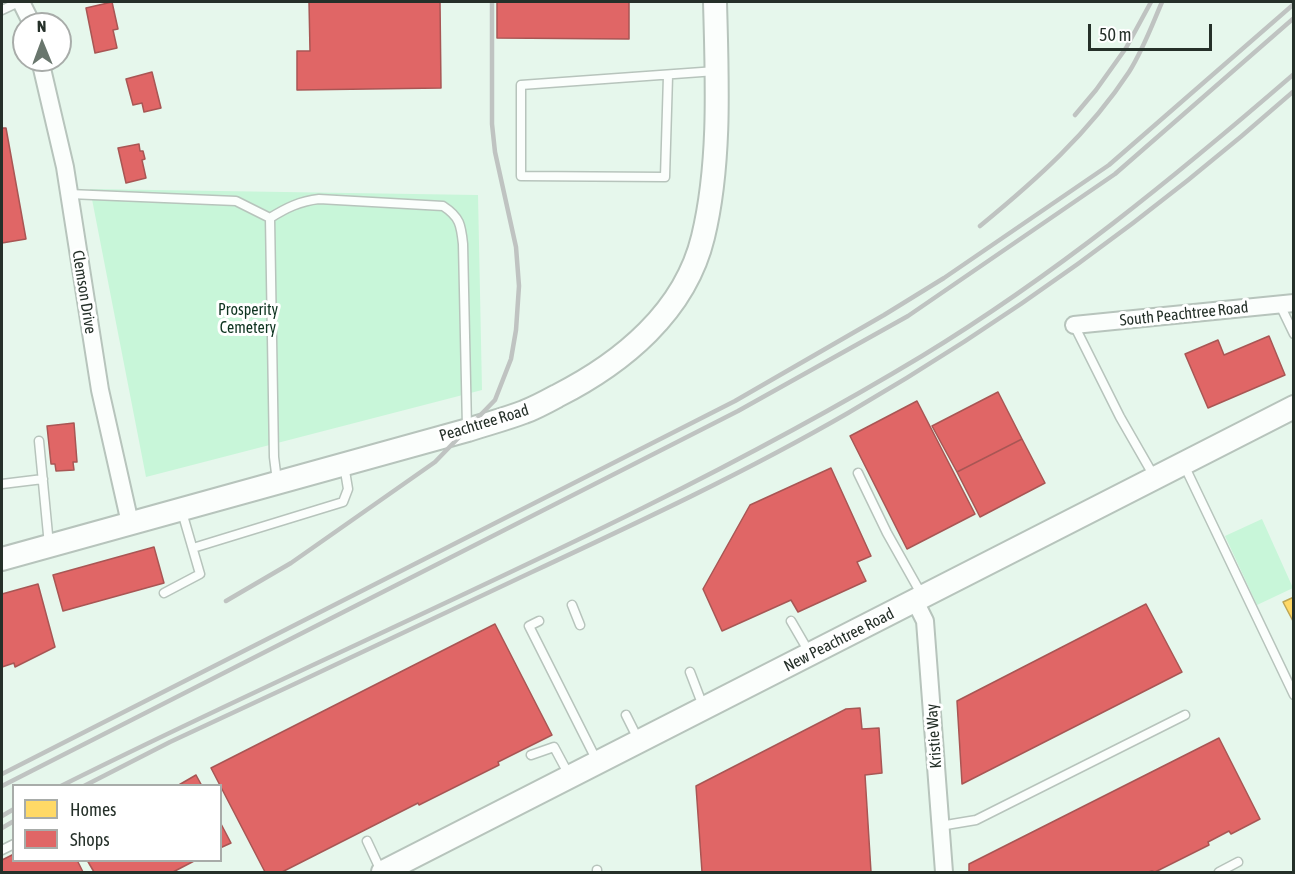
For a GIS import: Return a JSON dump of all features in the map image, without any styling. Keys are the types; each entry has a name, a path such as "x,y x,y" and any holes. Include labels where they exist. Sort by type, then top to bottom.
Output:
{"street":[{"name":"Peachtree Road","path":"2,559 526,412 588,381 630,351 664,315 685,285 703,239 713,174 717,71 715,2"},
{"name":"Clemson Drive","path":"43,72 69,194 100,390 130,523"},
{"name":"South Peachtree Road","path":"1074,325 1287,304"},
{"name":"New Peachtree Road","path":"382,873 1293,407"},
{"name":"Kristie Way","path":"919,599 925,621 944,873"}],"lane":[{"path":"2,10 20,2"},
{"path":"668,76 664,177 521,176 521,85 717,71"},
{"path":"69,194 236,201 270,218"},
{"path":"270,218 305,200 319,199 443,206 455,213 461,227 463,244 468,430"},
{"path":"270,218 274,457 277,481"},
{"path":"1287,304 1293,334"},
{"path":"1074,325 1120,417 1155,478"},
{"path":"39,441 49,545"},
{"path":"192,548 343,502 348,489 344,463"},
{"path":"1183,464 1293,695"},
{"path":"858,473 919,599"},
{"path":"2,484 43,479"},
{"path":"164,593 200,574 181,508"},
{"path":"572,605 580,625"},
{"path":"539,621 529,626 598,763"},
{"path":"791,621 810,655"},
{"path":"690,672 704,709"},
{"path":"626,715 640,742"},
{"path":"940,826 976,820 1185,715"},
{"path":"531,755 554,747 570,777"},
{"path":"367,842 382,873"},
{"path":"1220,873 1238,862"}],"green space":[{"name":"Prosperity Cemetery","path":"90,189 478,195 482,390 146,477"},
{"path":"1262,519 1293,588 1257,605 1225,536"}],"building: Homes":[{"path":"1294,597 1294,623 1283,602"}],"building: Shops":[{"path":"112,2 118,29 113,30 117,48 95,53 86,8"},
{"path":"309,2 440,2 441,88 297,90 297,51 310,51"},
{"path":"497,2 629,2 629,39 497,38"},
{"path":"152,72 161,108 144,112 142,103 133,105 126,79"},
{"path":"2,128 6,128 26,239 2,243"},
{"path":"139,144 145,159 142,160 146,178 126,183 118,148"},
{"path":"1269,336 1285,375 1208,408 1185,354 1218,340 1224,355"},
{"path":"998,392 1022,439 957,472 932,426"},
{"path":"917,401 975,514 907,549 850,436"},
{"path":"74,423 77,462 73,462 74,470 56,471 55,464 51,464 47,426"},
{"path":"1022,439 1045,483 980,517 957,472"},
{"path":"831,468 871,556 857,562 866,581 798,612 791,600 722,631 703,589 750,505"},
{"path":"154,547 164,583 63,611 53,575"},
{"path":"38,584 55,647 15,667 14,663 2,667 2,594"},
{"path":"1146,604 1182,672 962,784 957,701"},
{"path":"495,624 552,735 498,762 499,765 282,872 265,872 222,789 222,784 219,784 211,768"},
{"path":"860,708 862,729 879,728 882,773 865,775 871,872 702,872 696,786 846,709"},
{"path":"1219,738 1260,819 1231,834 1229,831 1208,842 1209,845 1155,872 969,872 969,864"},
{"path":"196,775 201,784 180,784"},
{"path":"222,826 231,843 222,847"},
{"path":"12,855 12,862 78,862 83,872 2,872 2,860"},
{"path":"88,862 192,862 173,872 94,872"}],"railway":[{"path":"226,601 291,563 435,462 495,400 511,359 516,330 519,286 516,247 495,152 492,124 492,2"},
{"path":"1075,115 1126,48 1151,2"},
{"path":"980,226 1061,155 1097,115 1134,64 1162,2"},
{"path":"2,774 735,401 884,315 944,278 1109,165 1294,4"},
{"path":"2,786 738,411 908,316 1115,174 1294,18"},
{"path":"65,784 604,527 712,473 922,356 1020,292 1114,223 1294,74"},
{"path":"88,784 170,742 692,496 848,413 965,341 1079,263 1188,180 1294,91"},
{"path":"2,816 12,810"},
{"path":"2,828 12,822"}]}
